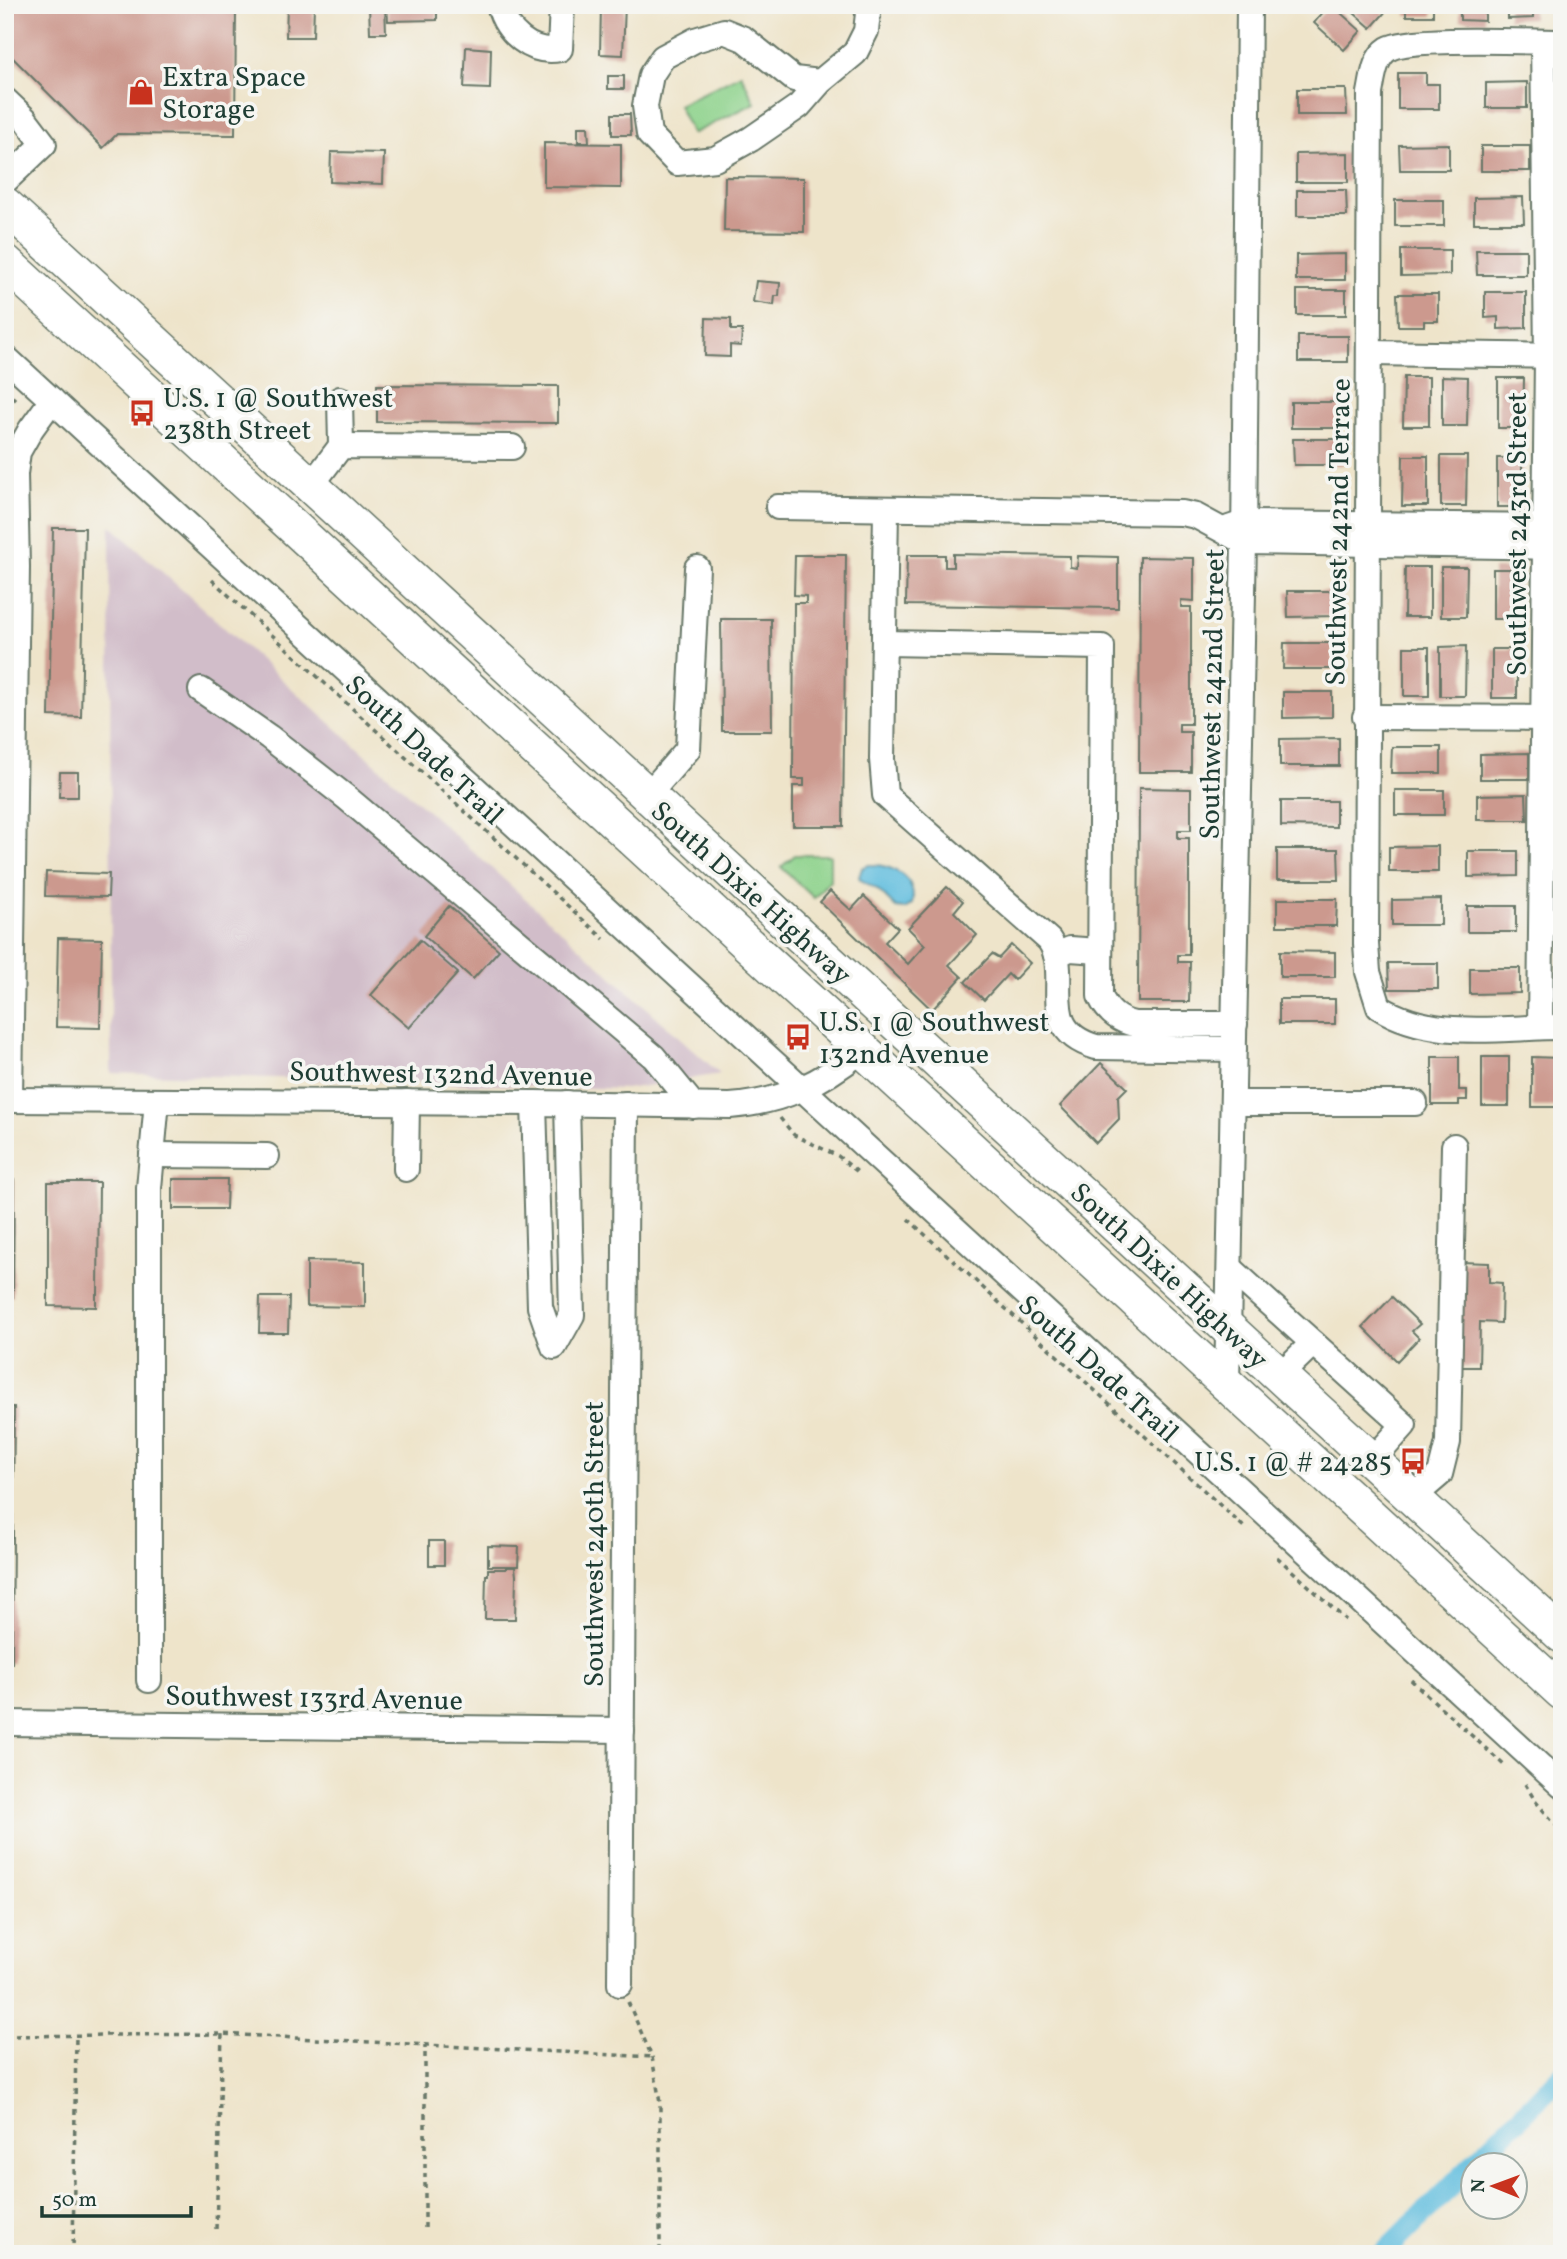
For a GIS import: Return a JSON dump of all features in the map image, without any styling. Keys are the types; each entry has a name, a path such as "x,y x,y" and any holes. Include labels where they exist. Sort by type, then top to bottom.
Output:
{"highway":[{"name":"South Dixie Highway","path":"5,205 1562,1635"},
{"name":"South Dixie Highway","path":"5,262 1562,1692"},
{"path":"647,796 691,858 840,1000 858,1032 861,1051 886,1053 912,1066 1040,1181 1086,1197"},
{"path":"1331,1481 1400,1515 1562,1664"}],"street":[{"path":"499,5 505,24 524,43 550,51 560,49 562,5"},
{"path":"820,82 794,79 744,39 724,31 695,40 663,57 652,75 645,106 649,134 677,163 715,159 751,139 799,106 820,82 855,53 866,31 869,5"},
{"name":"Southwest 242nd Street","path":"1227,1384 1234,1103 1236,532 1249,5"},
{"name":"Southwest 242nd Terrace","path":"1551,1027 1442,1028 1404,1020 1379,1007 1368,972 1366,944 1365,717 1369,533 1370,93 1379,57 1387,49 1411,42 1552,42"},
{"name":"Southwest 243rd Street","path":"1551,1027 1554,356 1552,42"},
{"path":"5,100 25,119 44,144 5,181"},
{"path":"1369,353 1554,356"},
{"path":"5,357 1562,1786"},
{"path":"310,487 341,446 340,399"},
{"path":"8,1100 11,567 15,474 12,452 52,400"},
{"path":"341,446 512,447"},
{"path":"778,508 1182,513 1236,532 1553,536"},
{"path":"886,509 883,759 885,795 1055,950 1057,1007 1063,1023 1076,1038 1085,1044 1116,1048 1234,1049"},
{"path":"647,796 688,749 697,568"},
{"path":"884,643 1102,647 1100,996 1107,1009 1117,1018 1134,1024 1234,1024"},
{"path":"201,690 270,737 347,798 654,1057 694,1106"},
{"path":"1365,717 1553,719"},
{"path":"1055,950 1099,946"},
{"name":"Southwest 132nd Avenue","path":"8,1100 748,1105 803,1089 834,1073 861,1051"},
{"path":"149,1680 149,1188 157,1101"},
{"path":"406,1169 407,1102"},
{"path":"534,1102 540,1307 554,1347 572,1315 568,1103"},
{"path":"1234,1103 1415,1103"},
{"name":"Southwest 240th Street","path":"620,1984 626,1104"},
{"path":"1412,1498 1440,1474 1448,1442 1454,1146"},
{"path":"152,1155 267,1156"},
{"path":"1230,1268 1404,1425 1371,1461"},
{"path":"1279,1376 1313,1343"},
{"name":"Southwest 133rd Avenue","path":"5,1723 622,1730"}],"path":[{"name":"South Dade Trail","path":"208,576 610,945"},
{"path":"781,1120 799,1138 838,1156 861,1175"},
{"name":"South Dade Trail","path":"899,1210 1252,1534"},
{"path":"1272,1553 1351,1625"},
{"path":"1407,1676 1514,1773"},
{"path":"1523,1781 1536,1802 1562,1832"},
{"path":"620,1984 652,2057 660,2103 660,2254"},
{"path":"5,2036 222,2034 652,2057"},
{"path":"216,2229 222,2034"},
{"path":"73,2254 76,2035"},
{"path":"425,2045 425,2228"}],"shaded area":[{"path":"110,525 720,1074 626,1089 111,1073"}],"green space":[{"path":"741,74 755,103 692,134 678,105"},
{"path":"795,855 830,855 830,880 814,898 781,867"}],"water":[{"path":"869,865 886,867 901,874 911,886 912,904 905,909 896,908 877,889 861,880 859,877 862,868"}],"building":[{"name":"Extra Space Storage","path":"12,5 236,5 235,135 117,134 103,148 5,50 5,32 11,26"},
{"path":"287,5 314,5 313,37 286,37"},
{"path":"369,5 385,5 386,33 370,33"},
{"path":"387,5 437,5 437,20 388,21"},
{"path":"601,5 625,5 623,55 600,54"},
{"path":"1329,5 1361,31 1344,50 1314,23"},
{"path":"1345,5 1384,5 1388,9 1371,28"},
{"path":"1406,5 1433,5 1433,16 1406,16"},
{"path":"1460,5 1485,5 1485,21 1460,20"},
{"path":"1508,5 1533,5 1533,18 1508,19"},
{"path":"466,47 491,49 490,89 464,88"},
{"path":"1398,73 1426,73 1426,84 1439,84 1439,109 1398,109"},
{"path":"608,76 624,76 624,89 608,89"},
{"path":"1527,82 1527,108 1486,108 1486,83"},
{"path":"1297,89 1346,89 1347,115 1297,115"},
{"path":"612,114 630,114 631,135 612,135"},
{"path":"578,127 588,127 589,142 578,142"},
{"path":"544,143 621,144 621,188 544,187"},
{"path":"1449,144 1449,170 1400,170 1399,145"},
{"path":"1481,146 1530,146 1530,171 1481,171"},
{"path":"331,152 384,153 383,184 330,182"},
{"path":"1348,153 1348,182 1296,182 1296,154"},
{"path":"725,177 804,178 804,232 724,231"},
{"path":"1297,190 1346,190 1347,216 1297,216"},
{"path":"1523,197 1524,223 1474,223 1474,198"},
{"path":"1395,200 1444,200 1444,226 1395,226"},
{"path":"1401,250 1450,250 1450,275 1401,276"},
{"path":"1476,250 1526,250 1526,275 1477,275"},
{"path":"1345,254 1345,280 1296,280 1296,255"},
{"path":"756,281 780,283 779,296 775,296 774,305 753,302"},
{"path":"1297,290 1346,290 1346,315 1297,315"},
{"path":"1485,292 1526,292 1526,328 1498,329 1498,317 1485,318"},
{"path":"1397,294 1438,294 1438,321 1424,321 1424,326 1398,326"},
{"path":"706,318 731,319 731,330 742,330 741,346 730,345 730,357 705,356"},
{"path":"1298,336 1348,336 1348,362 1298,362"},
{"path":"1442,376 1468,377 1467,426 1442,426"},
{"path":"1404,377 1429,377 1429,426 1403,426"},
{"path":"1498,378 1524,378 1523,428 1498,428"},
{"path":"377,385 558,386 558,423 377,422"},
{"path":"1291,402 1340,402 1340,428 1291,428"},
{"path":"1293,439 1343,439 1343,465 1294,465"},
{"path":"1403,456 1428,456 1428,506 1402,506"},
{"path":"1441,456 1467,456 1466,506 1441,506"},
{"path":"1497,458 1522,458 1522,507 1497,507"},
{"path":"53,528 85,528 81,717 49,716"},
{"path":"953,554 1070,556 1070,567 1077,568 1078,556 1118,557 1118,608 906,605 907,555 945,555 945,567 953,567"},
{"path":"795,555 846,555 843,826 793,826 793,786 804,786 804,779 793,779 794,603 806,603 806,596 794,595"},
{"path":"1140,557 1194,558 1194,601 1181,600 1181,607 1191,607 1191,724 1179,724 1179,732 1191,732 1191,772 1139,772"},
{"path":"1405,567 1430,567 1430,617 1404,617"},
{"path":"1441,567 1467,567 1466,617 1441,617"},
{"path":"1493,569 1518,569 1518,619 1493,619"},
{"path":"1287,591 1337,591 1337,616 1288,617"},
{"path":"721,619 771,619 772,731 722,731"},
{"path":"1284,643 1333,643 1333,669 1283,669"},
{"path":"1466,646 1465,696 1440,696 1440,647"},
{"path":"1404,647 1429,647 1429,696 1404,696"},
{"path":"1492,649 1517,649 1517,698 1492,698"},
{"path":"1283,692 1332,692 1332,717 1283,718"},
{"path":"1339,738 1339,766 1280,766 1280,739"},
{"path":"1392,747 1441,747 1441,773 1391,773"},
{"path":"1529,753 1529,779 1480,779 1480,754"},
{"path":"60,772 78,772 78,797 59,797"},
{"path":"1139,788 1191,789 1191,830 1178,830 1178,838 1189,838 1189,955 1178,955 1178,962 1190,962 1189,1002 1138,1002"},
{"path":"1395,790 1444,790 1444,815 1395,815"},
{"path":"1526,794 1527,820 1477,820 1477,795"},
{"path":"1281,801 1336,801 1336,827 1281,826"},
{"path":"1438,846 1438,872 1389,872 1389,847"},
{"path":"1277,849 1338,849 1339,880 1277,880"},
{"path":"1468,851 1518,851 1518,876 1468,877"},
{"path":"46,872 109,874 108,897 45,896"},
{"path":"947,887 963,901 954,912 977,935 949,965 962,977 932,1010 820,902 830,891 851,910 864,896 898,928 885,942 908,964 925,945 908,928"},
{"path":"1277,899 1337,899 1336,926 1277,926"},
{"path":"1441,899 1441,925 1392,925 1392,900"},
{"path":"449,906 499,950 473,979 424,936"},
{"path":"1467,906 1516,906 1516,932 1467,932"},
{"path":"58,938 102,939 100,1028 56,1027"},
{"path":"420,940 458,973 409,1028 371,995"},
{"path":"1011,945 1030,963 1014,980 1008,974 984,1000 965,982 992,954 999,958"},
{"path":"1280,951 1335,952 1335,977 1280,977"},
{"path":"1388,963 1438,963 1438,989 1389,989"},
{"path":"1470,968 1520,968 1520,993 1470,994"},
{"path":"1279,999 1335,999 1335,1024 1279,1024"},
{"path":"1432,1057 1459,1057 1459,1090 1467,1090 1467,1100 1459,1100 1459,1105 1432,1105"},
{"path":"1482,1057 1509,1057 1509,1106 1482,1106"},
{"path":"1532,1057 1559,1058 1558,1107 1532,1107"},
{"path":"1101,1063 1127,1088 1118,1097 1119,1119 1096,1143 1060,1106"},
{"path":"5,1179 14,1179 13,1297 5,1297"},
{"path":"173,1179 227,1179 226,1209 173,1209"},
{"path":"48,1182 99,1182 96,1307 48,1306"},
{"path":"307,1261 365,1262 365,1307 307,1306"},
{"path":"1460,1262 1489,1263 1489,1282 1502,1283 1501,1323 1480,1322 1479,1367 1454,1367"},
{"path":"260,1297 289,1297 288,1333 259,1333"},
{"path":"1392,1297 1420,1324 1412,1331 1419,1338 1397,1361 1363,1327"},
{"path":"5,1407 14,1407 12,1663 5,1663"},
{"path":"429,1541 444,1541 444,1565 429,1565"},
{"path":"488,1546 519,1547 518,1566 488,1566"},
{"path":"515,1567 515,1619 485,1619 488,1569"}],"waterway":[{"path":"1383,2254 1562,2075"}],"place":[{"name":"Extra Space Storage","path":"141,92"},
{"name":"U.S. 1 @ Southwest 238th Street","path":"142,413"},
{"name":"U.S. 1 @ Southwest 132nd Avenue","path":"798,1037"},
{"name":"U.S. 1 @ # 24285","path":"1413,1461"}]}
